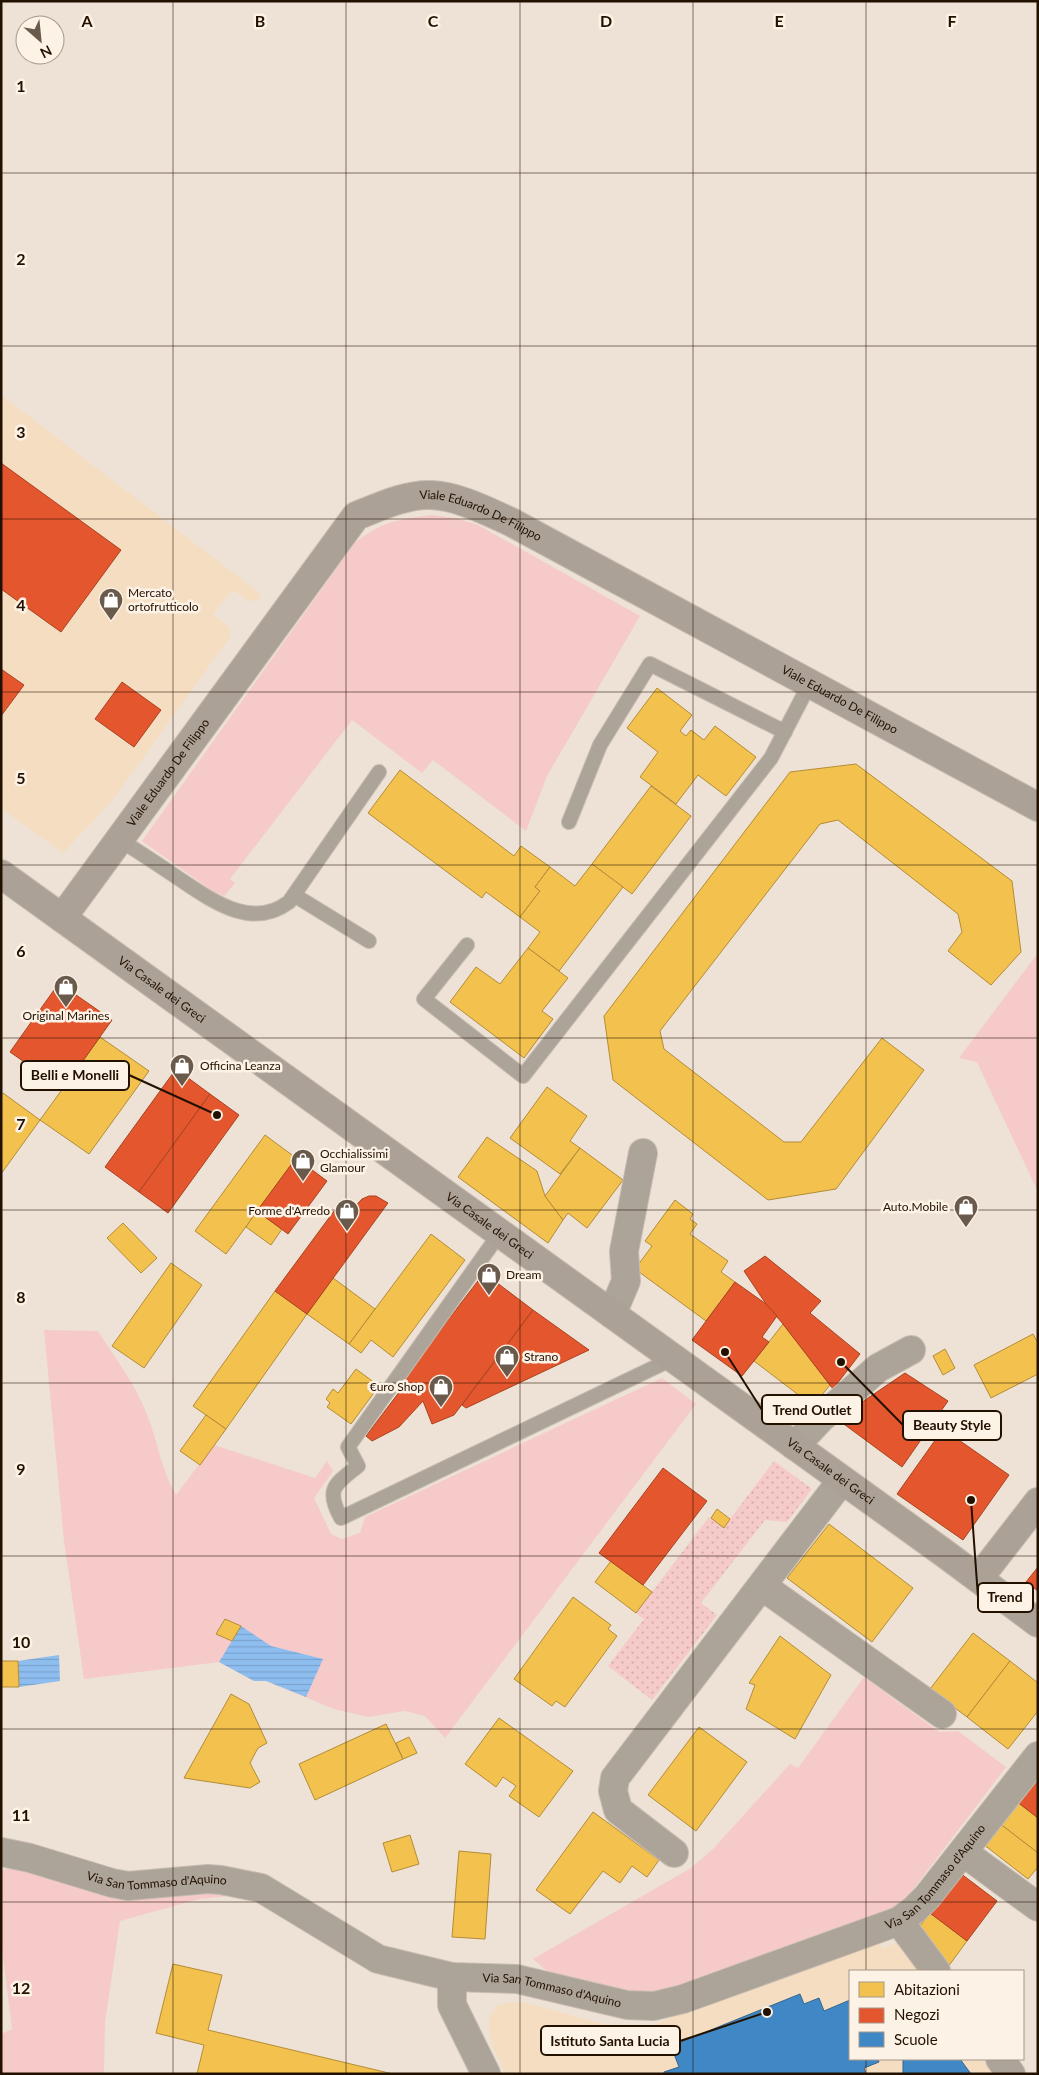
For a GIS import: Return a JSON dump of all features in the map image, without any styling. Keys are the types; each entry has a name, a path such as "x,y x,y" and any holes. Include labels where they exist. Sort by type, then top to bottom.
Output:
{"street":[{"name":"Viale Eduardo De Filippo","path":"62,918 356,516 393,501 430,495 468,503 511,522 1038,807"},
{"name":"Via Casale dei Greci","path":"1,874 979,1578 1038,1623"},
{"path":"612,1314 626,1281 624,1252 643,1153"},
{"path":"795,1446 820,1419 878,1368 910,1350"},
{"path":"674,1853 618,1810 613,1791 615,1778 842,1480"},
{"path":"979,1578 1038,1502"},
{"path":"762,1586 942,1714"},
{"name":"Via San Tommaso d'Aquino","path":"1,1852 30,1858 112,1883 128,1886 208,1879 261,1888 378,1959 452,1977 517,1979 627,2006 654,2006 683,1999 899,1921 927,1897 1038,1756"},
{"path":"963,1852 1038,1907"},
{"path":"899,1921 935,1970"},
{"path":"452,1977 452,2005 486,2074"},
{"path":"1001,2060 1011,2074"}],"lane":[{"path":"569,822 600,745 650,664 785,732"},
{"path":"467,945 424,999 523,1076 771,758 810,683"},
{"path":"120,840 218,904 238,911 263,914 279,910 294,895 379,772"},
{"path":"294,895 369,941"},
{"path":"500,1233 348,1447 358,1466 336,1483 334,1504 341,1518 674,1358"}],"shaded area":[{"name":"Mercato ortofrutticolo","path":"1,395 261,594 257,600 249,601 233,590 224,600 213,615 229,627 230,637 112,801 63,853 1,808"},
{"path":"432,515 455,518 478,525 640,616 547,776 526,831 433,760 422,773 352,720 230,879 235,883 224,896 214,892 142,841 354,544 381,526 410,518"},
{"path":"1038,953 1038,1192 977,1062 959,1058"},
{"path":"44,1330 98,1331 131,1382 142,1404 151,1425 163,1466 176,1495 214,1445 315,1478 327,1461 333,1471 314,1498 331,1534 342,1539 360,1533 365,1517 662,1378 696,1404 445,1738 425,1716 405,1711 368,1717 334,1709 266,1681 254,1681 219,1662 84,1679 64,1541"},
{"path":"774,1461 812,1489 787,1522 765,1520 701,1603 717,1615 652,1700 608,1666 644,1619 636,1613 709,1517 724,1527"},
{"path":"864,1677 939,1732 958,1731 1006,1767 902,1904 754,1963 669,1993 616,1992 547,1971 533,1959 691,1868 713,1849 790,1764 798,1768"},
{"path":"20,1868 191,1888 229,1896 199,1899 120,1921 105,2022 104,2074 1,2074 1,2034 12,2029 1,1941 1,1870"},
{"path":"879,1939 882,1949 898,1942 918,1970 849,1970 849,2060 983,2060 993,2074 506,2074 494,2049 489,2029 489,2019 496,2006 511,2002 527,2003 614,2027 624,2049 650,2036 653,2027 660,2022"}],"water":[{"path":"241,1626 271,1646 323,1659 306,1697 266,1681 254,1681 219,1662"},
{"path":"59,1655 60,1681 19,1687 18,1661"}],"building: Abitazioni":[{"path":"657,688 692,715 680,731 686,736 691,730 704,740 715,726 756,757 726,796 698,775 676,804 640,777 658,752 627,728"},
{"path":"856,764 1012,881 1021,952 991,985 948,951 962,932 958,914 838,820 820,824 660,1031 664,1049 784,1142 801,1142 882,1038 924,1070 836,1189 768,1200 613,1080 604,1016 790,772"},
{"path":"400,770 514,856 521,846 550,867 535,887 540,891 520,917 486,892 482,898 368,813"},
{"path":"651,786 691,816 632,894 592,864"},
{"path":"592,864 623,887 559,971 528,948 540,932 520,917 540,891 535,887 550,867 575,886"},
{"path":"528,948 568,978 542,1011 553,1019 524,1058 450,1002 476,967 500,984"},
{"path":"100,1037 149,1071 89,1154 40,1120"},
{"path":"547,1087 587,1116 570,1141 580,1148 560,1174 510,1138"},
{"path":"3,1093 40,1120 1,1174 1,1095"},
{"path":"265,1135 296,1158 226,1254 195,1231"},
{"path":"487,1137 537,1171 545,1196 563,1220 548,1243 458,1177"},
{"path":"580,1148 623,1180 587,1228 568,1213 563,1220 545,1196"},
{"path":"675,1200 693,1214 690,1219 697,1224 690,1234 728,1261 721,1272 735,1282 706,1321 635,1269 652,1246 645,1241"},
{"path":"257,1211 282,1229 271,1245 246,1227"},
{"path":"123,1223 157,1258 141,1273 107,1238"},
{"path":"431,1234 465,1260 393,1357 371,1340 361,1353 349,1344"},
{"path":"171,1263 202,1285 144,1368 112,1346"},
{"path":"333,1278 375,1309 349,1344 307,1314"},
{"path":"275,1291 307,1314 226,1429 193,1406"},
{"path":"783,1324 830,1385 813,1406 754,1361"},
{"path":"1033,1334 1038,1343 1038,1374 991,1398 974,1365"},
{"path":"945,1349 955,1368 943,1375 933,1356"},
{"path":"356,1369 379,1386 351,1424 327,1407 330,1403 326,1399 333,1389 338,1393"},
{"path":"206,1415 226,1429 200,1465 180,1451"},
{"path":"717,1509 730,1519 724,1528 711,1518"},
{"path":"829,1524 913,1588 872,1642 787,1578"},
{"path":"611,1561 652,1592 636,1613 595,1582"},
{"path":"573,1597 611,1625 608,1629 617,1636 565,1707 556,1701 552,1706 514,1679"},
{"path":"225,1619 241,1626 232,1641 216,1634"},
{"path":"973,1633 1010,1661 967,1717 930,1689"},
{"path":"780,1636 831,1675 795,1739 746,1709 755,1685 749,1683"},
{"path":"1,1661 18,1661 19,1687 1,1687"},
{"path":"1010,1661 1038,1683 1038,1711 1008,1749 967,1717"},
{"path":"231,1694 249,1704 267,1743 258,1748 250,1763 260,1782 250,1788 184,1778"},
{"path":"499,1718 573,1771 539,1817 509,1796 516,1786 503,1777 496,1787 465,1764"},
{"path":"386,1724 403,1759 315,1800 299,1764"},
{"path":"699,1727 747,1762 696,1831 648,1795"},
{"path":"409,1737 417,1753 403,1759 396,1743"},
{"path":"1016,1801 1038,1818 1038,1853 999,1823"},
{"path":"593,1812 659,1860 647,1877 632,1866 620,1883 603,1871 570,1914 536,1890"},
{"path":"999,1823 1038,1853 1038,1867 1028,1879 983,1844"},
{"path":"410,1835 419,1864 392,1872 383,1843"},
{"path":"459,1851 491,1854 485,1939 452,1937"},
{"path":"930,1913 967,1941 944,1970 915,1932"},
{"path":"173,1964 222,1975 208,2030 393,2074 197,2074 204,2045 156,2033"}],"building: Negozi":[{"path":"1,463 121,550 61,632 1,589"},
{"path":"1,669 24,685 1,716"},
{"path":"122,682 161,710 134,747 95,719"},
{"path":"59,983 112,1020 63,1089 10,1052"},
{"path":"176,1069 210,1094 139,1192 105,1167"},
{"path":"210,1094 239,1115 168,1213 139,1192"},
{"path":"296,1158 327,1181 288,1234 257,1211"},
{"path":"376,1196 388,1203 307,1314 275,1291 337,1207 347,1215 362,1199"},
{"path":"765,1256 821,1301 810,1313 860,1354 833,1389 766,1304 744,1271"},
{"path":"484,1273 533,1310 454,1415 432,1424 423,1401 399,1427 372,1441 366,1436 406,1383 402,1380"},
{"path":"735,1282 766,1304 777,1316 762,1337 769,1342 742,1376 692,1340"},
{"name":"Strano","path":"533,1310 589,1350 466,1408 462,1405"},
{"path":"905,1373 948,1401 902,1467 837,1419"},
{"path":"943,1429 1009,1475 963,1540 897,1494"},
{"path":"663,1468 707,1501 643,1585 599,1553"},
{"path":"1038,1567 1038,1591 1026,1582"},
{"path":"1038,1774 1038,1818 1016,1801"},
{"path":"960,1873 997,1901 967,1941 930,1913"}],"building: Scuole":[{"path":"800,1994 804,2004 819,1998 824,2011 849,2000 849,2060 878,2060 879,2062 864,2068 866,2074 664,2074 664,2072 679,2067 671,2046"},
{"path":"903,2060 961,2060 971,2074 903,2074"}],"place":[{"name":"Mercato ortofrutticolo","path":"111,621"},
{"name":"Original Marines","path":"66,1008"},
{"name":"Officina Leanza","path":"182,1087"},
{"name":"Belli e Monelli","path":"217,1115"},
{"name":"Occhialissimi Glamour","path":"303,1182"},
{"name":"Auto.Mobile","path":"966,1228"},
{"name":"Forme d'Arredo","path":"347,1232"},
{"name":"Dream","path":"489,1296"},
{"name":"Trend Outlet","path":"725,1352"},
{"name":"Beauty Style","path":"841,1362"},
{"name":"Strano","path":"507,1378"},
{"name":"€uro Shop","path":"441,1408"},
{"name":"Trend","path":"971,1500"},
{"name":"Istituto Santa Lucia","path":"767,2012"}]}
